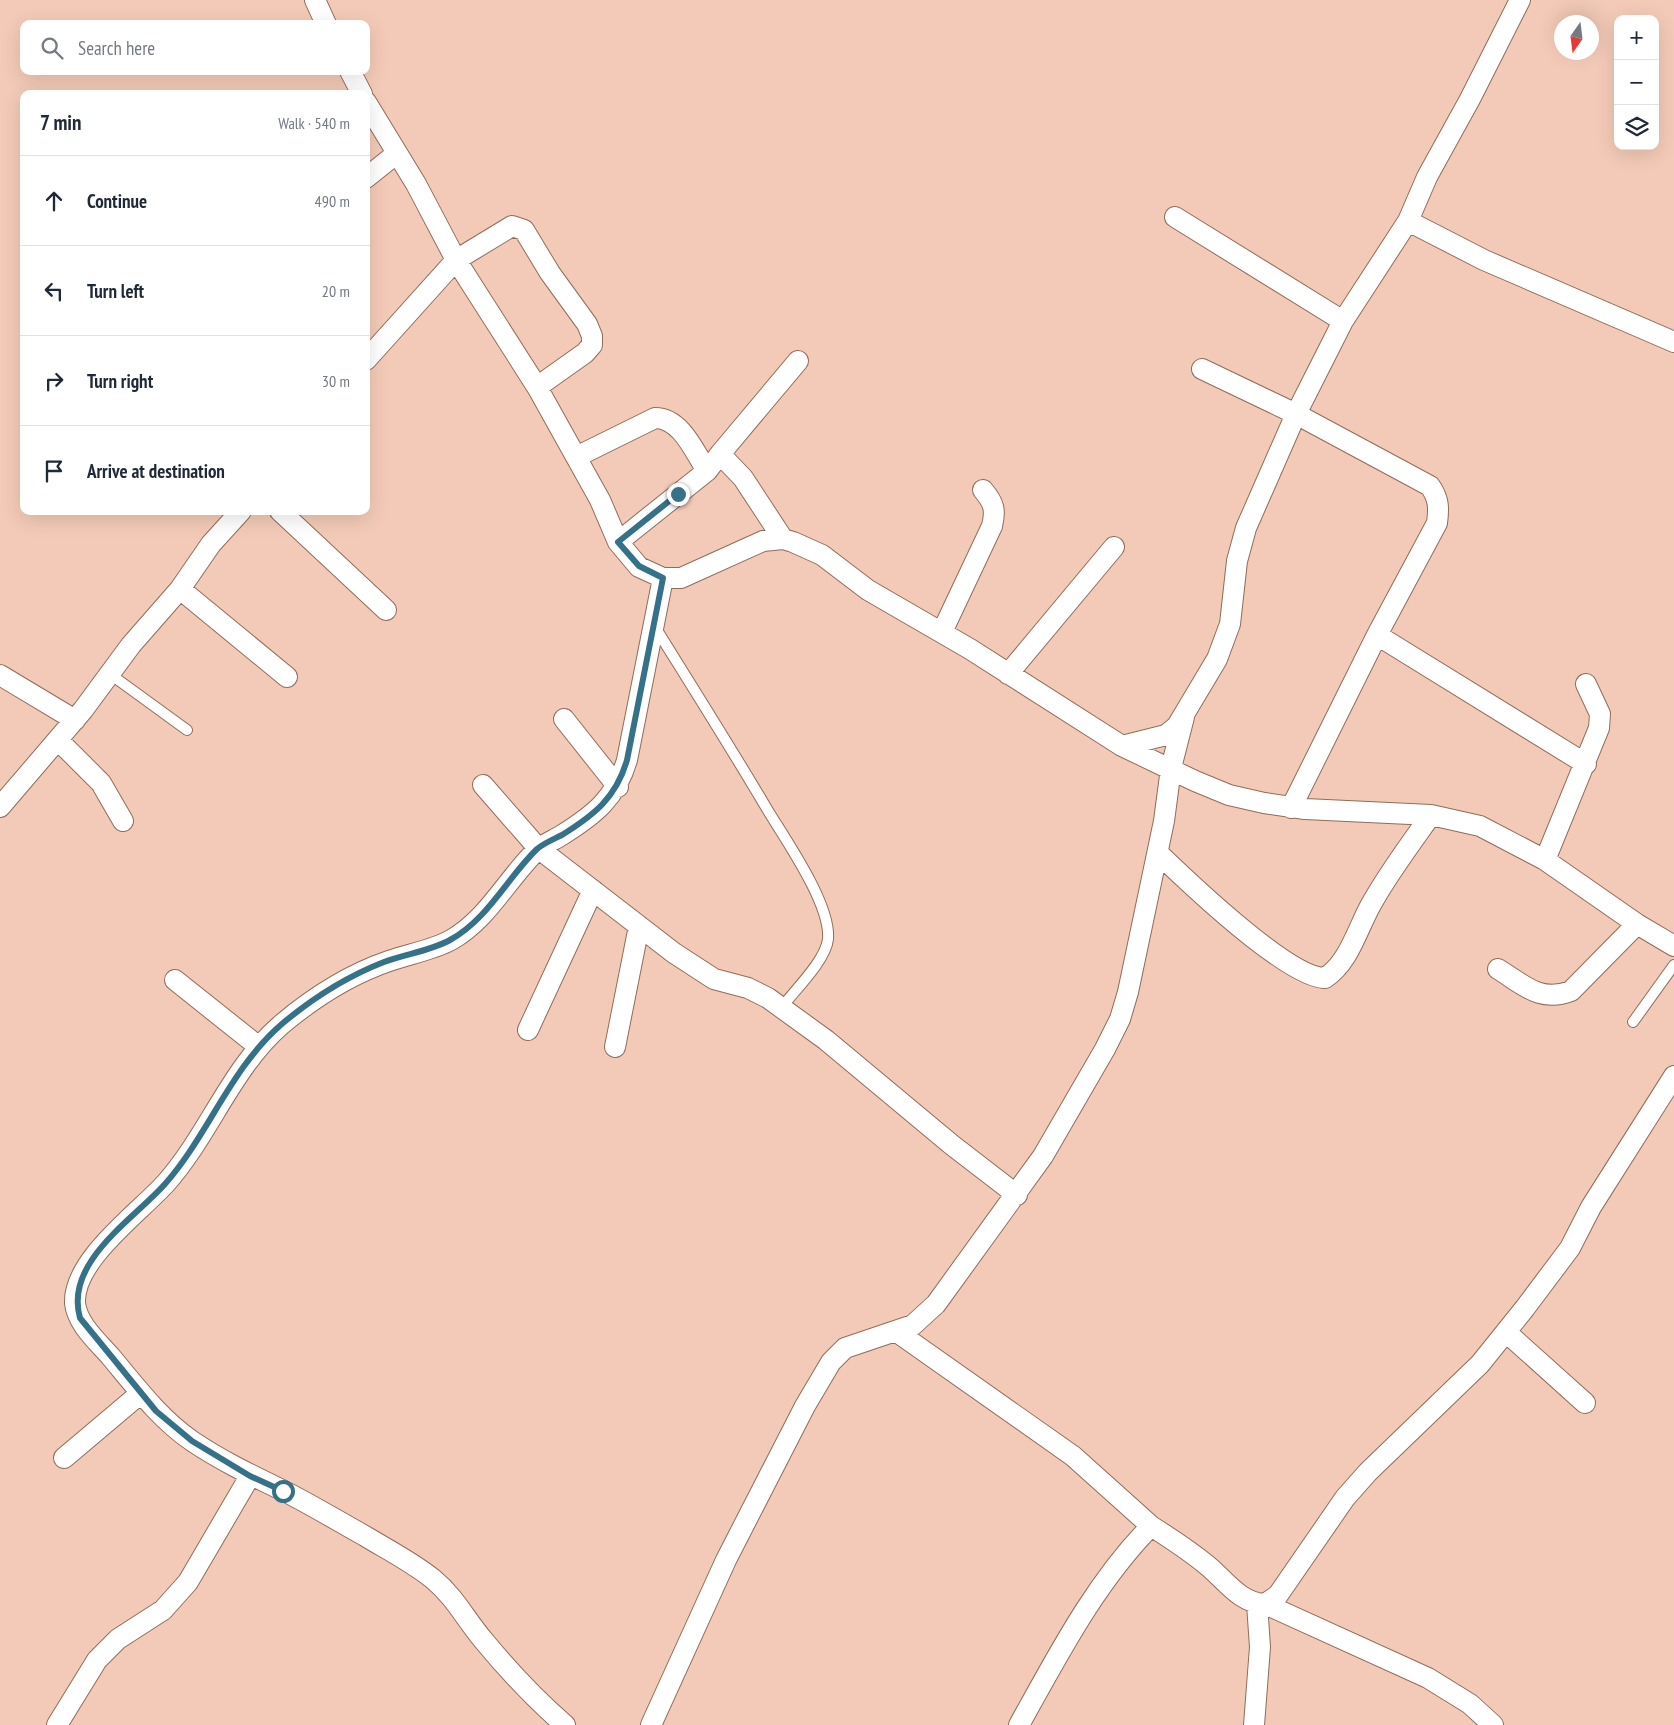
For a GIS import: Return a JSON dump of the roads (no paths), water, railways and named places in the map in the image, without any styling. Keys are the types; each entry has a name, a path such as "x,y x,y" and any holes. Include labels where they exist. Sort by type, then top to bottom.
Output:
{"street":[{"path":"315,0 324,20"},
{"path":"1122,746 1166,735 1177,726 1217,659 1225,638 1232,610 1237,560 1246,528 1296,414 1343,321 1408,221 1426,177 1470,99 1520,0"},
{"path":"352,75 360,90"},
{"path":"370,109 416,184 456,260 537,387 600,500 618,542 639,566 663,578 681,578 763,541 783,539 822,555 868,590 942,632 1122,746 1229,795 1291,808 1431,815 1480,826 1545,860 1637,924 1674,946"},
{"path":"370,175 396,154"},
{"path":"1175,217 1343,321"},
{"path":"1408,221 1484,260 1674,342"},
{"path":"370,356 456,260 505,229 512,226 518,227 524,230 550,273 587,324 592,336 592,345 585,353 537,387"},
{"path":"618,542 707,470 798,362"},
{"path":"1202,369 1296,414 1423,483 1436,494 1439,506 1437,523 1377,635 1291,808"},
{"path":"576,457 655,418 664,418 679,429 707,470"},
{"path":"720,454 743,478 783,539"},
{"path":"942,632 992,526 995,512 994,506 983,490"},
{"path":"0,807 75,720 131,645 180,589 211,544 237,515"},
{"path":"284,515 386,610"},
{"path":"1008,674 1114,547"},
{"path":"565,1725 551,1713 487,1645 451,1595 431,1577 339,1521 283,1491 250,1476 192,1441 156,1411 80,1318 76,1303 80,1279 88,1265 140,1206 164,1185 182,1163 220,1101 259,1047 282,1024 331,990 384,962 449,941 469,927 502,893 538,848 590,816 610,798 618,786 627,760 663,578"},
{"path":"180,589 287,677"},
{"path":"1377,635 1586,764"},
{"path":"0,675 75,720"},
{"path":"1545,860 1586,764 1599,728 1600,714 1586,684"},
{"path":"651,1725 738,1535 804,1406 831,1362 845,1348 913,1326 936,1304 1044,1156 1105,1049 1120,1019 1132,976 1158,853 1171,768 1184,716"},
{"path":"564,719 618,786"},
{"path":"58,740 101,783 123,821"},
{"path":"483,785 538,848 592,890 714,979 748,988 781,1008 826,1040 952,1145 1017,1195"},
{"path":"1158,853 1207,900 1259,941 1305,974 1325,978 1332,974 1344,957 1371,903 1431,815"},
{"path":"528,1030 592,890"},
{"path":"1498,969 1538,994 1559,996 1572,991 1637,924"},
{"path":"615,1047 639,926"},
{"path":"175,980 259,1047"},
{"path":"1261,1604 1278,1596 1345,1498 1368,1472 1480,1364 1506,1332 1570,1248 1591,1207 1669,1099 1674,1076"},
{"path":"897,1332 1073,1456 1151,1526 1208,1566 1231,1589 1428,1678 1470,1704 1492,1725"},
{"path":"1506,1332 1585,1403"},
{"path":"64,1458 87,1436 141,1394"},
{"path":"57,1725 97,1660 118,1639 163,1610 188,1582 250,1476"},
{"path":"1019,1725 1087,1606 1132,1544 1151,1526"},
{"path":"1254,1725 1260,1648 1261,1604"}],"lane":[{"path":"654,627 730,747 810,882 824,916 828,938 824,953 781,1008"},
{"path":"110,674 187,730"},
{"path":"1633,1022 1674,965"}]}
